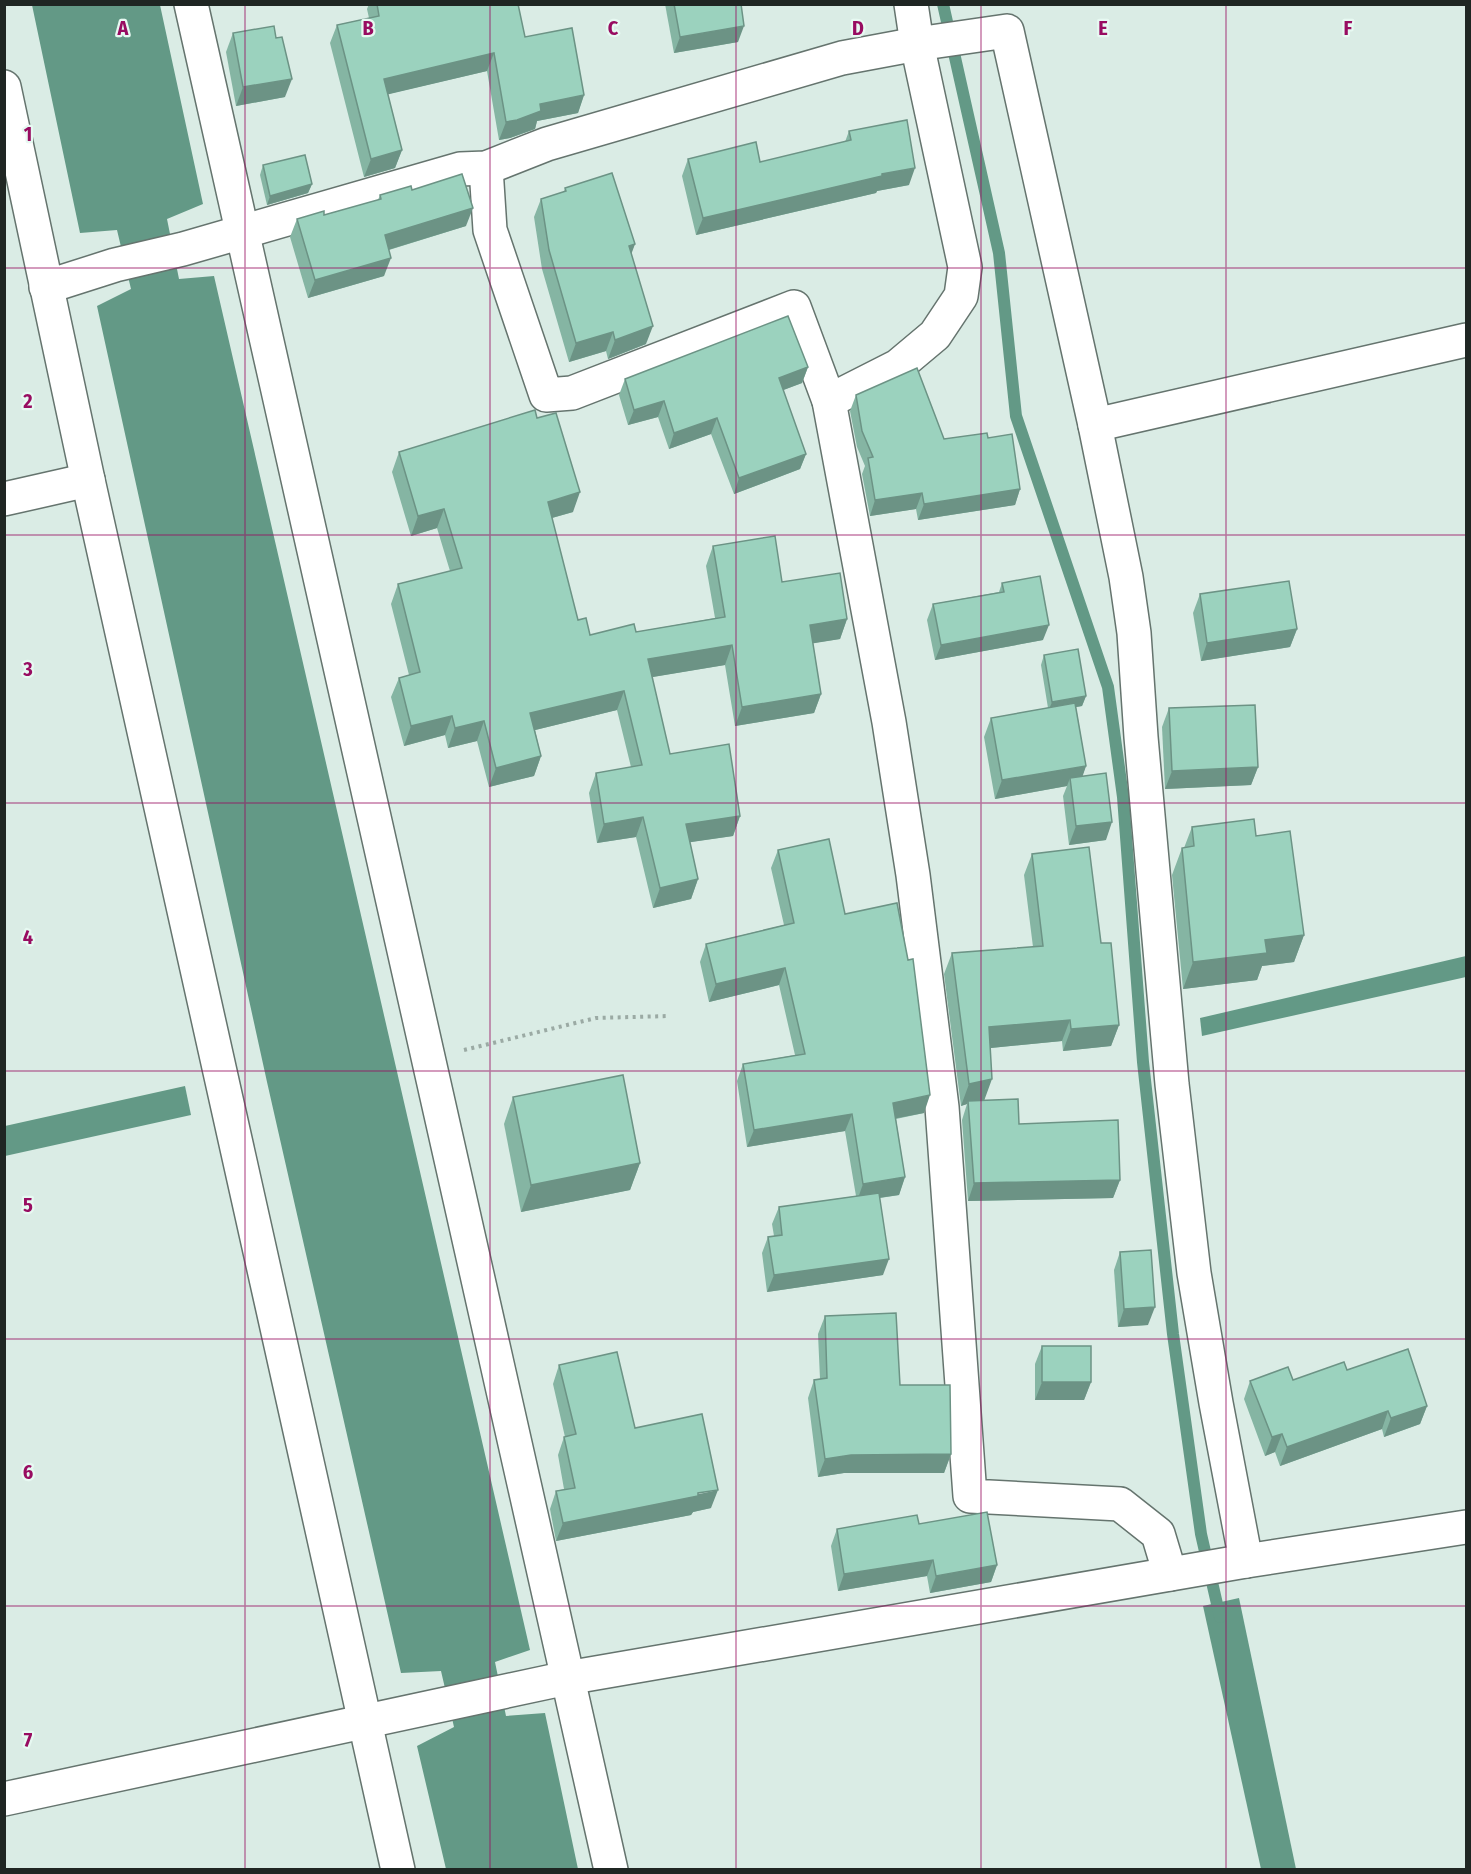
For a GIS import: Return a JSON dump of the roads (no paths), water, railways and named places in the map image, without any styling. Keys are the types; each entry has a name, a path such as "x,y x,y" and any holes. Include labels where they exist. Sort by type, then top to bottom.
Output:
{"street":[{"path":"191,4 611,1869"},
{"path":"829,401 898,366 935,335 961,296 965,267 938,41 911,4"},
{"path":"46,287 116,265 183,249 460,169 486,168 547,144 842,58 1007,31 1095,425 1126,577 1134,633 1172,1084 1194,1273 1216,1402 1208,1568"},
{"path":"4,87 88,480 398,1869"},
{"path":"486,168 490,230 559,394 794,307 829,401 889,722 913,875 942,1107 969,1496 1120,1504 1158,1534 1208,1568"},
{"path":"1095,425 1467,340"},
{"path":"4,499 88,480"},
{"path":"4,1799 567,1678 1208,1568 1467,1527"}],"waterway":[{"path":"943,4 999,253 1016,416 1108,687 1123,797 1143,1062 1173,1334 1201,1534 1220,1617"}]}
